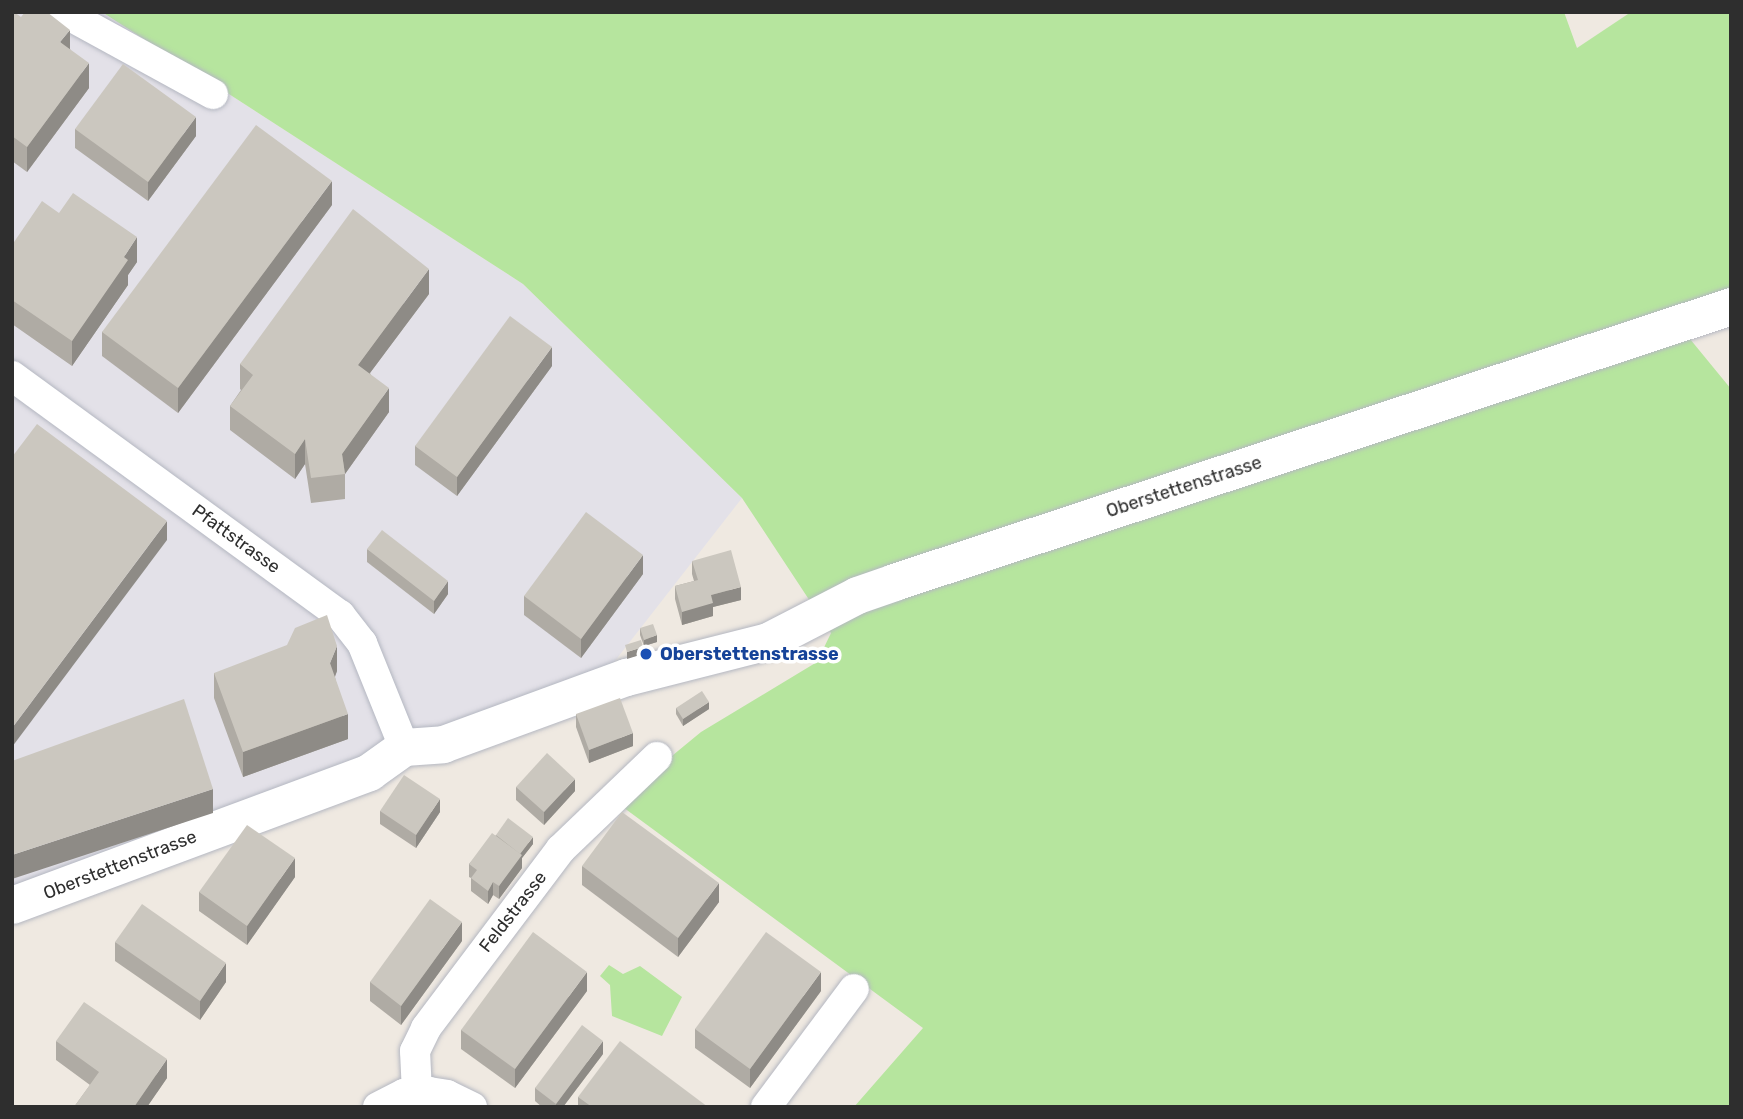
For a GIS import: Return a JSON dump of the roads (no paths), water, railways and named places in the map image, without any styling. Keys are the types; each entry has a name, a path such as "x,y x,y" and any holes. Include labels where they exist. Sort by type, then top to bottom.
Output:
{"street":[{"path":"63,12 213,94"},
{"name":"Oberstettenstrasse","path":"12,905 369,772 404,747 443,744 626,677 747,648 882,586 1731,306"},
{"name":"Pfattstrasse","path":"12,376 340,615 362,643 404,747"},
{"name":"Feldstrasse","path":"417,1093 415,1051 426,1028 561,849 657,757"},
{"path":"766,1107 855,989"},
{"path":"378,1107 417,1093 447,1095 471,1107"}],"place":[{"name":"Oberstettenstrasse","path":"646,654"}]}
